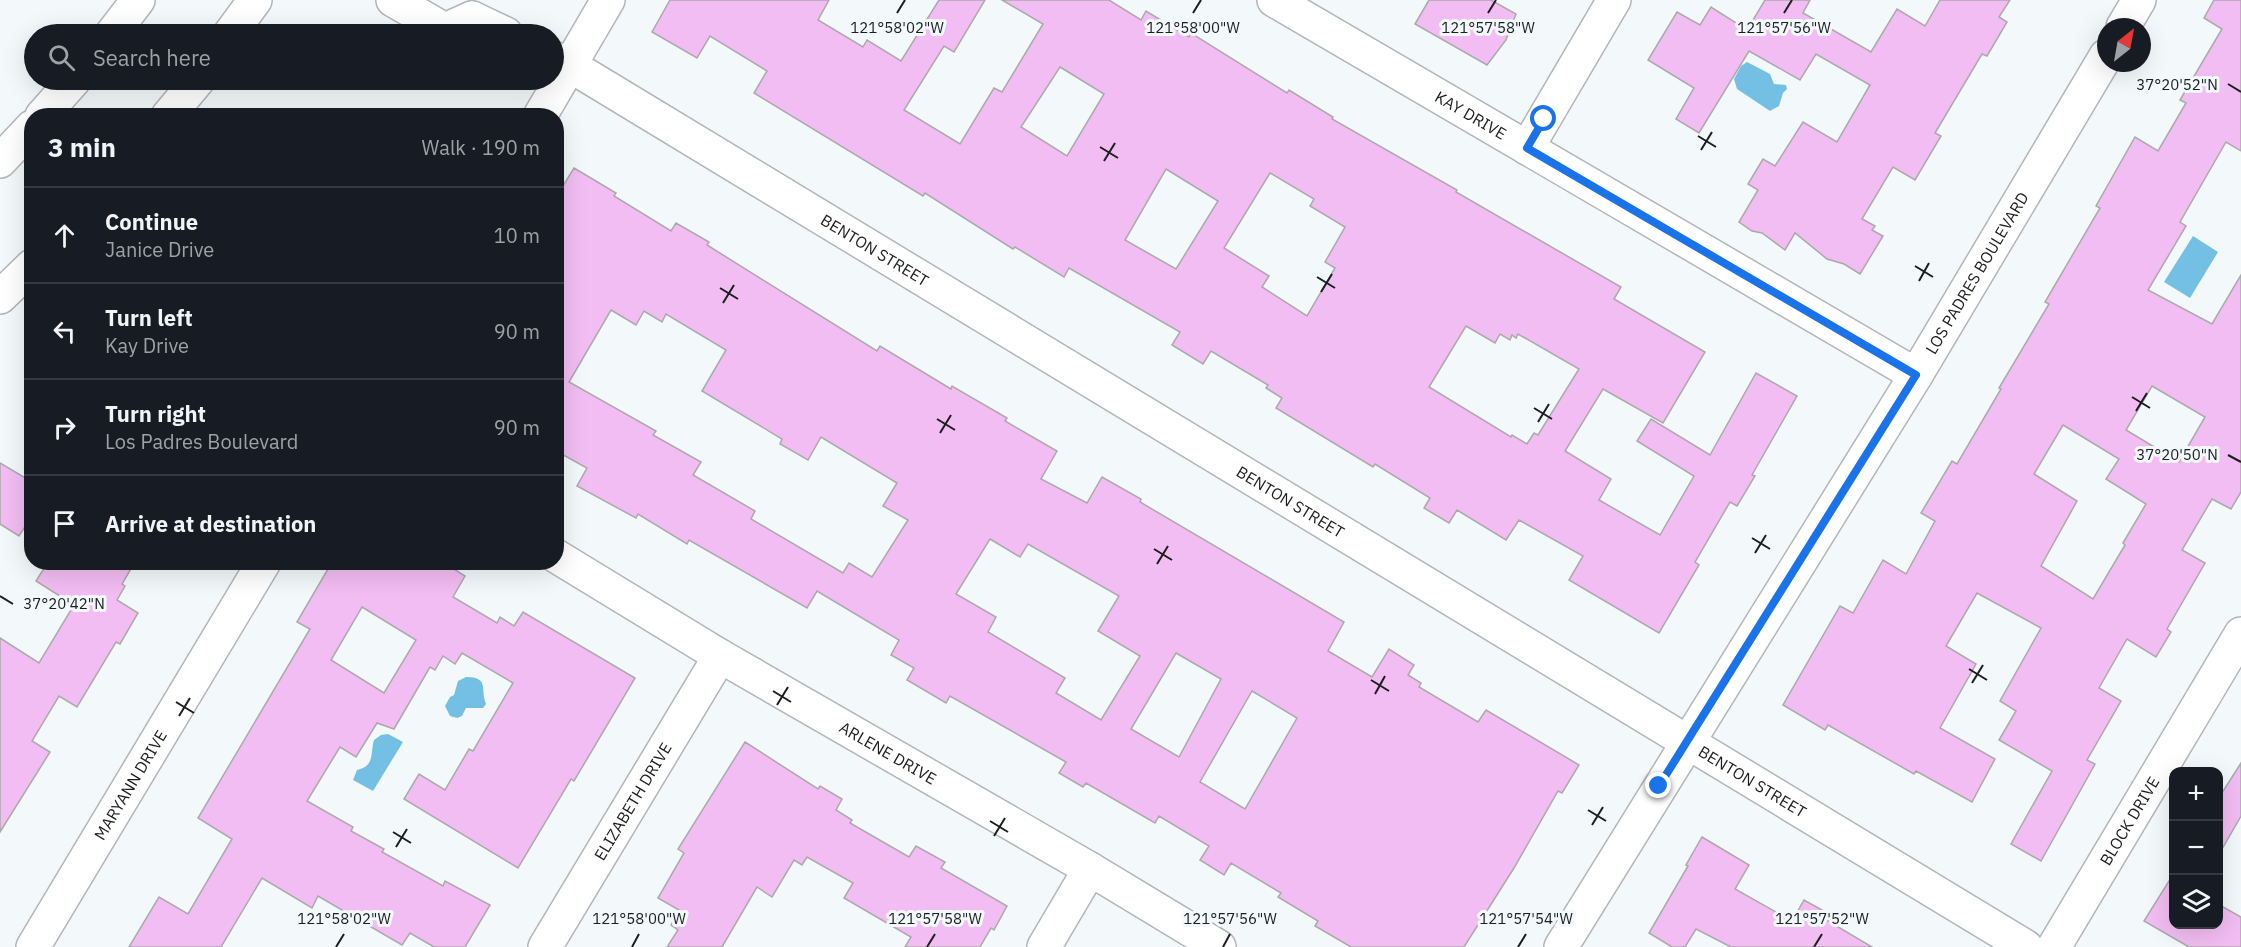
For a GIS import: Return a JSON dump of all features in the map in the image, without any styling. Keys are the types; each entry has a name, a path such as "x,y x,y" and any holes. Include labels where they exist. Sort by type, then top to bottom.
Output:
{"main road":[{"path":"120,24 138,0"},
{"path":"237,24 255,0"},
{"path":"393,0 435,24"},
{"path":"564,59 608,0"},
{"name":"KAY DRIVE","path":"1274,0 1916,375"},
{"path":"1527,148 1614,0"},
{"path":"2128,18 2139,0"},
{"path":"453,24 472,9 492,24"},
{"name":"BENTON STREET","path":"564,63 2026,947"},
{"name":"LOS PADRES BOULEVARD","path":"1561,947 1686,742 1916,375 2097,71"},
{"path":"49,108 65,90"},
{"path":"175,108 190,90"},
{"path":"543,108 551,90"},
{"path":"0,161 24,136"},
{"path":"0,297 24,274"},
{"name":"ARLENE DRIVE","path":"564,561 720,656 1090,869 1219,947"},
{"name":"MARYANN DRIVE","path":"33,947 259,570"},
{"name":"BLOCK DRIVE","path":"2054,947 2241,634"},
{"name":"ELIZABETH DRIVE","path":"545,947 720,656"},
{"path":"1044,947 1090,869"}],"water":[{"path":"1747,62 1770,74 1774,84 1786,85 1787,89 1783,93 1779,106 1770,111 1737,89 1734,79 1741,66"},
{"path":"2193,236 2218,252 2190,298 2164,282"},
{"path":"466,677 478,679 481,682 486,704 483,708 466,708 462,716 457,718 450,716 445,706 450,697 454,695 458,681"},
{"path":"388,734 403,742 373,791 353,780 357,770 367,766 371,759 374,740 381,735"}],"building":[{"path":"670,0 829,0 818,20 863,47 867,40 901,61 939,0 985,0 954,52 944,46 904,110 960,144 994,88 1002,92 1043,24 1002,0 1109,0 1141,20 1146,11 1189,37 1191,33 1287,93 1289,90 1333,117 1332,119 1621,287 1614,299 1705,352 1663,423 1603,389 1565,451 1611,479 1599,500 1660,535 1694,476 1637,441 1651,419 1710,455 1756,373 1797,396 1737,506 1730,502 1695,562 1699,565 1659,633 1569,580 1583,556 1519,520 1506,540 1457,510 1449,523 1424,508 1430,498 1375,464 1373,467 1276,408 1282,398 1266,388 1268,385 1211,351 1203,364 1172,345 1180,332 1069,268 1064,277 1015,247 1013,249 925,193 923,196 754,93 767,71 710,36 697,58 652,32","holes":["1060,67 1104,94 1067,156 1021,127","1166,169 1218,201 1176,269 1125,240","1270,173 1314,199 1310,206 1345,227 1325,262 1335,268 1307,316 1262,287 1269,276 1224,248","1466,326 1495,343 1500,334 1510,340 1512,335 1516,338 1518,334 1579,369 1538,435 1534,433 1527,444 1512,435 1511,437 1429,387"]},
{"path":"1429,0 1491,0 1516,14 1506,40 1487,65 1415,24"},
{"path":"1765,0 1810,0 1803,13 1871,52 1897,9 1925,26 1940,0 2010,0 1999,17 2007,22 1987,56 1982,54 1935,133 1941,136 1915,180 1893,167 1862,219 1875,226 1872,230 1883,236 1860,274 1844,264 1827,259 1795,233 1785,250 1762,233 1752,231 1739,222 1758,190 1748,184 1763,159 1775,166 1803,122 1837,142 1870,85 1816,54 1800,80 1749,51 1699,133 1676,119 1694,88 1648,60 1677,12 1700,25 1711,7 1747,30"},
{"path":"2214,0 2241,0 2241,151 2226,142 2180,222 2186,226 2148,290 2212,324 2241,275 2241,492 2231,509 2212,499 2182,550 2205,563 2167,629 2171,632 2156,657 2127,639 2099,688 2121,701 2087,760 2095,764 2041,861 2011,844 2052,771 1999,740 2016,711 2000,701 2041,628 1977,593 1946,646 1976,664 1940,728 1995,759 1972,802 1916,771 1914,774 1828,725 1825,730 1783,705 1840,606 1853,613 1883,560 1906,574 1935,521 1921,513 1952,461 1957,464 2001,389 1999,388 2049,304 2045,302 2100,208 2096,206 2135,137 2158,151 2186,103 2180,100 2222,29 2204,18","holes":["2152,386 2205,417 2179,462 2126,430","2063,425 2119,459 2106,479 2146,504 2093,599 2041,566 2077,501 2034,474"]},
{"path":"574,168 616,193 614,196 671,231 676,223 709,242 707,245 877,351 880,346 951,389 952,386 1007,418 1005,421 1057,451 1041,479 1087,503 1102,477 1141,499 1140,502 1344,622 1328,651 1372,677 1389,649 1414,665 1408,675 1421,683 1419,687 1478,722 1486,710 1579,765 1562,793 1558,791 1514,868 1464,947 1351,947 1315,926 1318,921 1278,897 1281,893 1231,863 1224,875 1200,860 1209,846 1159,816 1155,823 1086,783 1083,787 1059,773 1066,762 950,696 946,703 907,680 914,668 891,655 899,640 817,591 807,608 689,540 687,544 638,514 636,518 577,486 587,468 564,455 564,184","holes":["611,310 636,325 644,311 662,322 666,314 726,350 702,391 782,439 780,444 808,460 821,437 897,483 883,506 908,520 872,577 849,563 843,573 751,519 755,511 693,475 701,462 653,435 656,431 569,382","990,539 1020,557 1028,544 1119,596 1098,631 1140,656 1101,720 1056,693 1065,678 988,632 996,617 956,594","1176,653 1221,679 1179,757 1131,729","1252,691 1297,718 1245,809 1200,782"]},
{"path":"0,463 24,477 24,528 19,536 0,524"},
{"path":"43,570 130,570 122,584 125,586 117,600 138,613 120,644 116,642 77,707 59,696 32,741 50,752 0,832 0,638 39,663 74,605 36,581"},
{"path":"327,570 456,570 465,576 453,597 497,623 500,617 514,626 523,612 635,678 574,781 571,779 518,868 404,799 419,774 445,790 469,749 473,751 513,683 462,653 455,664 443,656 435,670 430,667 394,729 377,723 356,757 340,747 307,801 353,827 351,831 384,849 382,852 443,886 445,881 490,905 465,947 434,947 410,933 402,945 318,896 312,908 262,878 221,947 129,947 159,897 188,914 232,839 198,818 310,629 297,622","holes":["362,607 416,640 384,693 331,660"]},
{"path":"745,742 818,789 820,786 842,799 836,810 852,820 850,823 909,857 916,846 945,862 941,868 1007,906 994,930 991,928 980,947 905,947 911,937 844,898 853,883 807,857 802,865 794,860 772,897 757,887 722,947 667,947 678,930 671,925 679,910 658,898 684,853 678,849"},
{"path":"2241,763 2241,816 2223,847 2223,821 2223,791"},
{"path":"1702,837 1749,865 1735,889 1792,921 1804,900 1831,915 1828,921 1872,947 1731,947 1696,929 1685,947 1672,947 1649,933"},
{"path":"2169,881 2169,929 2223,929 2223,907 2241,917 2241,947 2189,947 2144,921"}],"route":[{"path":"1544,119 1527,148 1916,375 1659,786"}]}
